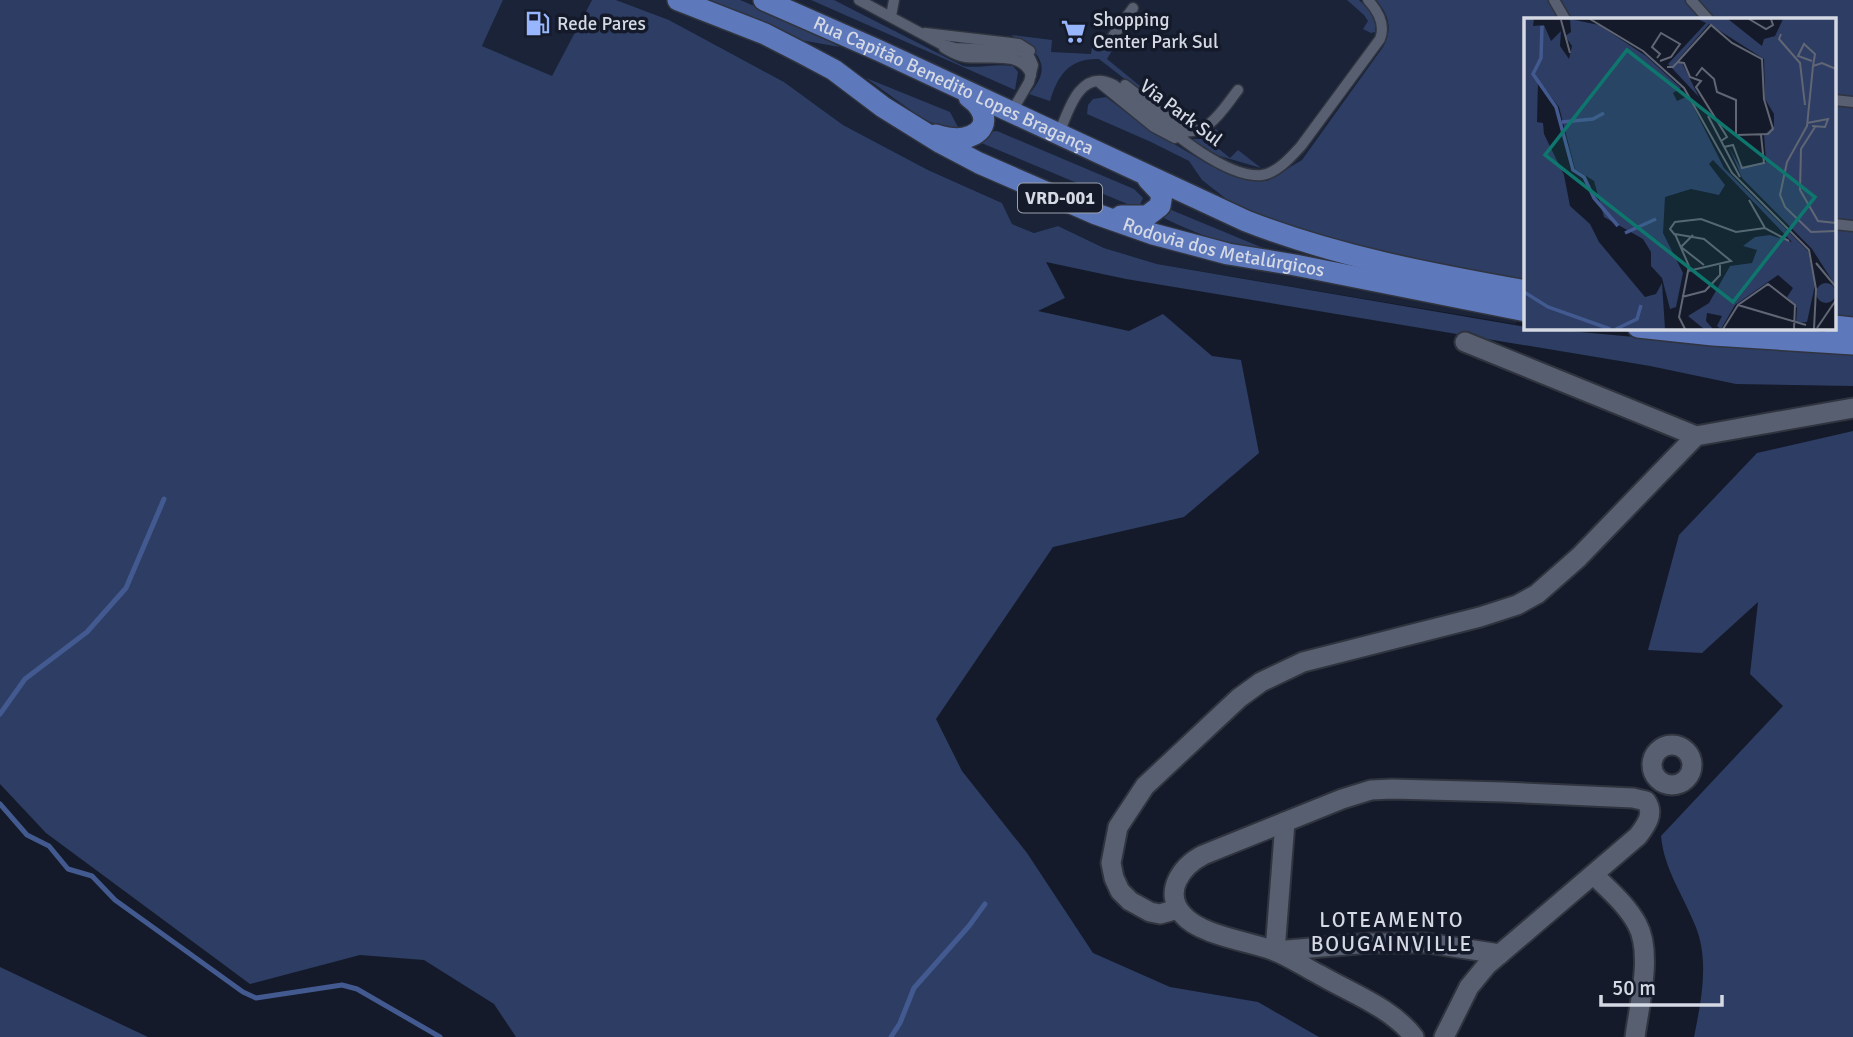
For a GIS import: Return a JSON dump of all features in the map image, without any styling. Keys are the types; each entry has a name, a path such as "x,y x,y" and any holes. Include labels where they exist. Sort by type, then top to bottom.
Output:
{"main road":[{"name":"Rodovia dos Metalúrgicos","path":"678,0 765,34 834,70 920,131 979,163 1096,214 1153,234 1228,254 1524,311"},
{"name":"Rua Capitão Benedito Lopes Bragança","path":"764,0 880,51 1144,175"},
{"path":"920,131 953,139 962,139 977,132 984,120 982,108 958,89"},
{"name":"Rodovia dos Metalúrgicos","path":"1144,175 1246,221 1320,248 1524,291"},
{"path":"1096,214 1138,217 1156,212 1162,194 1144,175"},
{"path":"1657,329 1853,344"}],"street":[{"path":"1465,342 1696,436 1853,408"},
{"path":"1178,909 1160,914 1150,912 1130,901 1120,891 1114,878 1111,863 1113,845 1118,827 1145,786 1231,705 1261,682 1303,662 1467,621 1517,605 1536,594 1579,557 1696,436"},
{"path":"1646,801 1659,781"},
{"path":"1414,1037 1393,1017 1275,951 1191,922 1178,909 1174,898 1174,887 1184,868 1192,860 1356,794 1392,789 1633,798 1646,801"},
{"path":"1444,1037 1469,987 1478,975 1638,836 1645,827 1650,812 1646,801"},
{"path":"1275,951 1285,822"},
{"path":"1594,875 1629,912 1643,937 1644,966 1635,1037"},
{"path":"1275,951 1370,943 1427,943 1500,954"}],"lane":[{"path":"859,0 959,56 1018,60 1032,71"},
{"path":"891,16 894,0"},
{"name":"Via Park Sul","path":"1100,80 1114,85 1196,149 1225,165 1245,173 1258,175 1270,172 1280,166 1304,142 1382,35 1383,26 1378,12 1368,0"},
{"path":"1553,0 1564,18"},
{"path":"1691,0 1708,18"},
{"path":"1111,39 1133,8"},
{"path":"922,34 1019,44 1031,52 1034,59 1032,71 1011,113"},
{"path":"1100,80 1154,127 1196,149"},
{"path":"1059,135 1075,96 1085,86 1100,80 1122,84 1186,132"},
{"path":"1163,123 1186,132 1199,131 1210,125 1238,90"}],"shaded area":[{"path":"0,0 503,0 482,46 552,76 592,0 616,0 669,20 784,82 843,125 928,170 1002,203 1012,224 1034,233 1058,226 1104,248 1157,264 1524,327 1524,329 1853,354 1853,386 1736,384 1650,366 1126,279 1046,262 1065,298 1038,311 1129,331 1163,314 1212,356 1241,360 1259,453 1184,517 1053,547 936,719 962,771 1027,853 1093,953 1170,987 1258,1002 1319,1037 516,1037 494,1004 424,960 360,955 250,984 46,833 0,784"},
{"path":"503,0 592,0 552,77 482,46"},
{"path":"616,0 1376,0 1524,268 1516,324 1157,264 1104,248 1058,226 1034,233 1012,224 1002,203 928,170 843,125 784,82 669,20"},
{"path":"698,0 740,0 791,21 840,47 789,38"},
{"path":"811,0 834,0 963,66 1013,66 1018,72 1015,90"},
{"path":"1347,0 1359,0 1366,7 1374,18 1375,32 1363,29 1368,21"},
{"path":"1376,0 1853,0 1853,321 1836,319 1836,18 1524,18 1524,284 1319,236 1261,217 1234,205 1202,180 1189,161 1087,114 1088,105 1093,99 1106,97 1147,128 1208,164 1254,181 1267,181 1302,160 1383,47 1389,28 1384,11"},
{"path":"1011,35 1052,40 1051,52 1091,54 1093,41 1113,49 1107,59 1184,122 1194,112 1201,121 1194,125 1184,125 1099,59 1080,61 1066,70 1050,101 1029,94 1041,75 1040,60 1036,53"},
{"path":"866,78 950,112 959,129 949,131 920,117"},
{"path":"1216,129 1218,131 1209,141 1230,158 1238,150 1261,168 1213,154 1191,139 1200,139"},
{"path":"997,131 1134,189 1143,198 1139,207 979,142 989,132"},
{"path":"1169,209 1263,248 1227,243 1186,228 1164,218"},
{"path":"1853,431 1853,1037 1694,1037 1703,981 1700,938 1666,860 1661,836 1783,706 1750,674 1758,602 1702,653 1648,650 1679,535 1757,453"},
{"path":"0,967 148,1037 0,1037"}],"waterway":[{"path":"0,714 25,679 87,632 126,588 164,499"},
{"path":"0,804 27,835 49,846 68,869 92,876 115,900 243,992 256,998 342,985 357,989 440,1037"},
{"path":"891,1037 900,1023 914,988 985,904"}],"place":[{"name":"Rede Pares","path":"537,24"},
{"name":"Shopping Center Park Sul","path":"1073,31"}],"district":[{"name":"LOTEAMENTO BOUGAINVILLE","path":"1392,932"}]}
